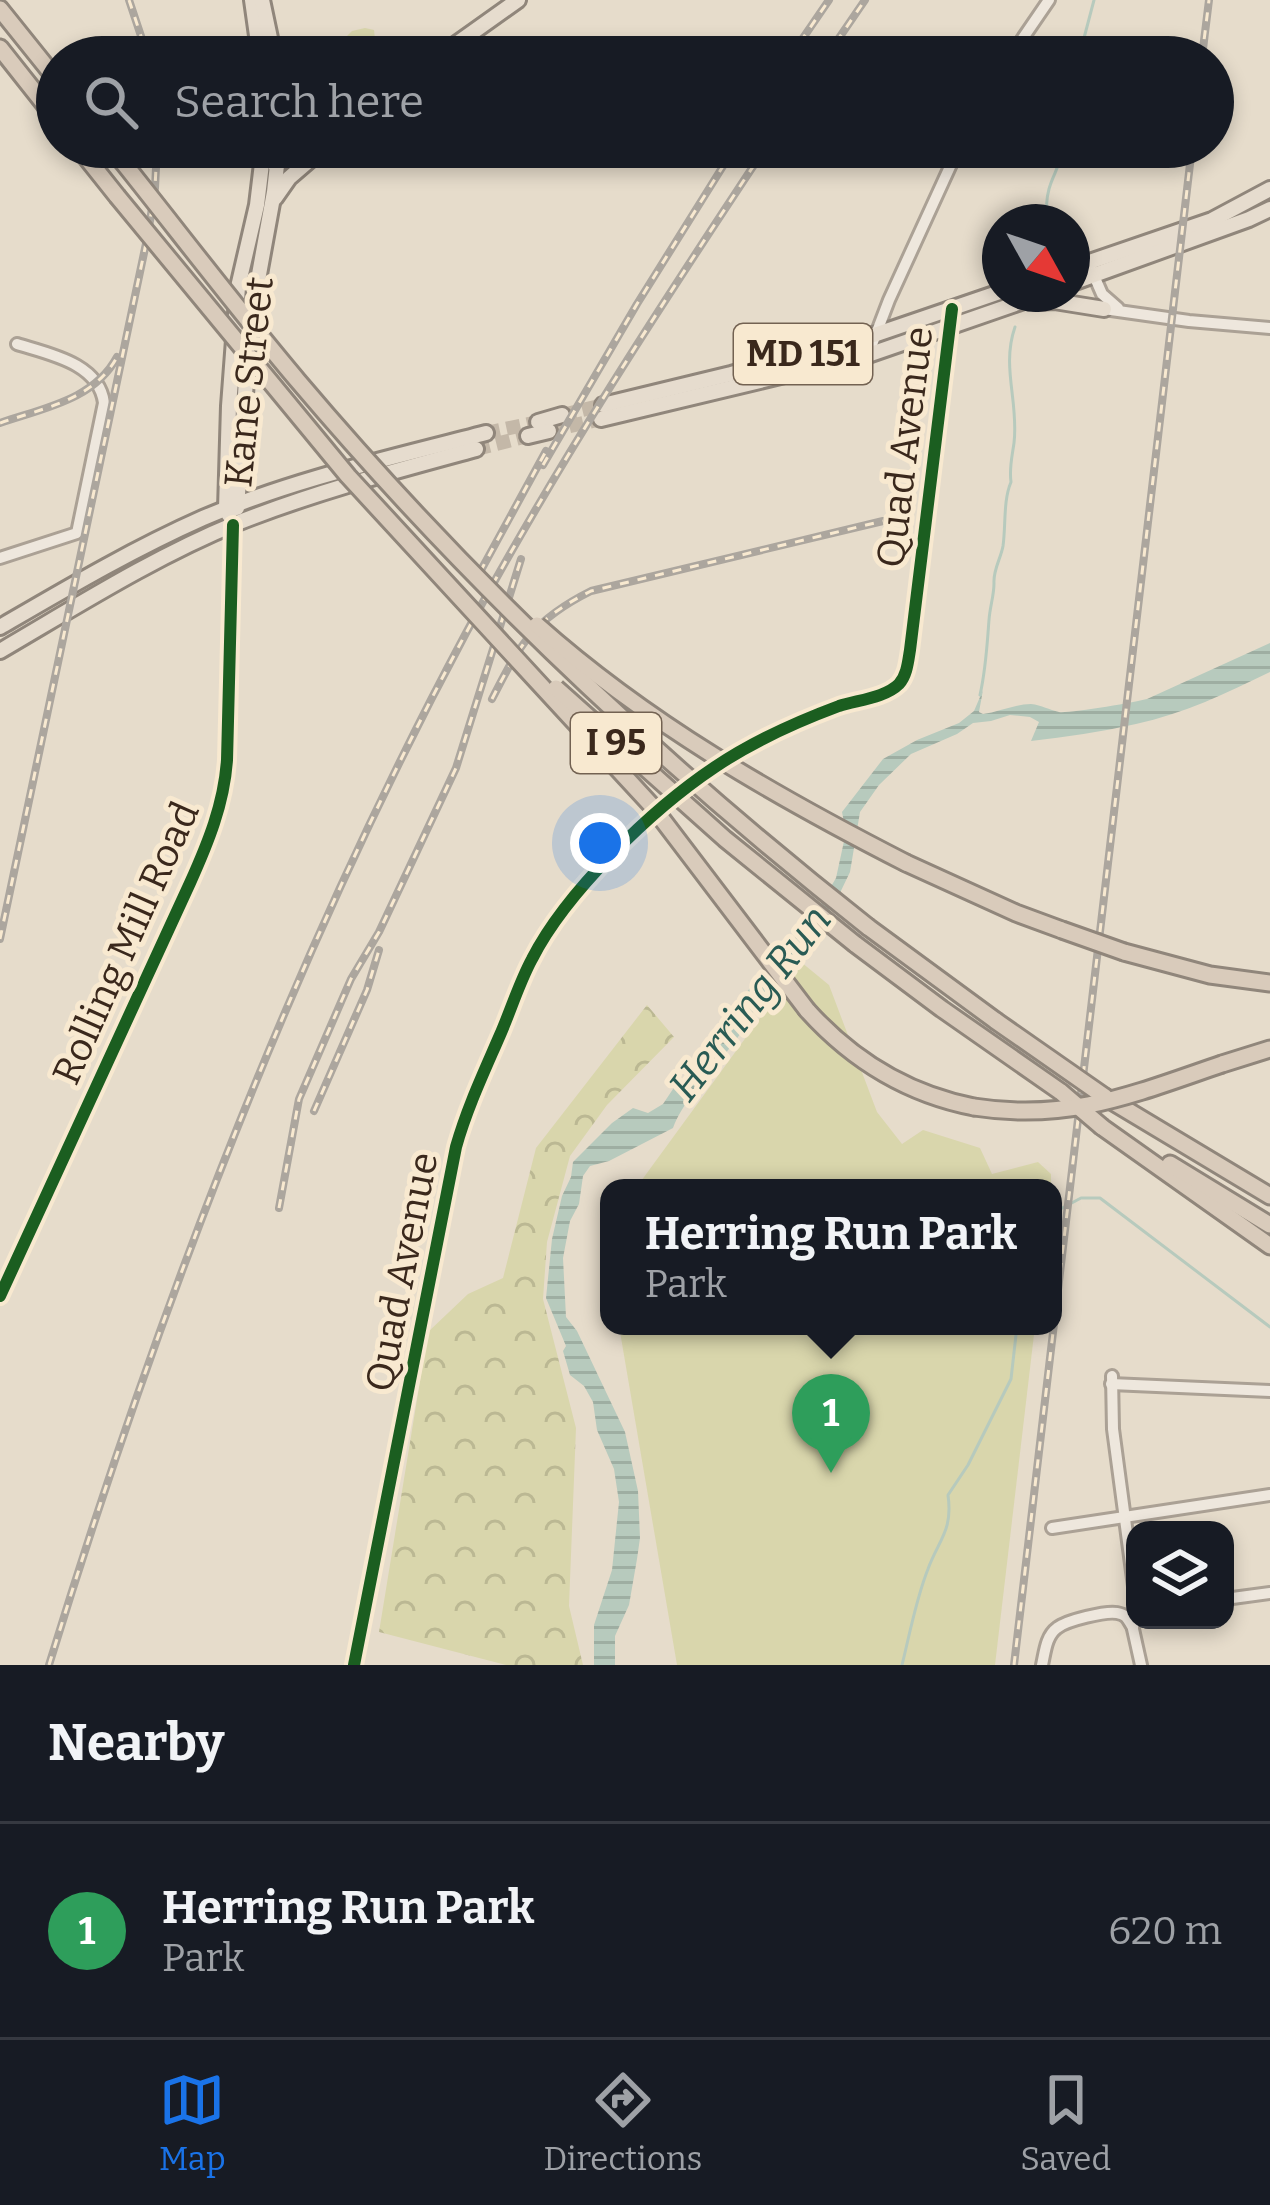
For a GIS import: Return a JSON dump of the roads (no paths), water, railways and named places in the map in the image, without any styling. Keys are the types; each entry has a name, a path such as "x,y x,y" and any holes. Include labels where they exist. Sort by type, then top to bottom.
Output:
{"highway":[{"path":"0,9 36,54"},
{"path":"0,49 36,94"},
{"name":"I 95","path":"95,168 282,400 393,525 532,664 725,839 854,944 1102,1124"},
{"name":"I 95","path":"128,168 300,383 449,548 654,748 868,927 996,1021 1105,1096 1270,1196"},
{"path":"393,525 652,806 807,1010 842,1045 873,1067 932,1096 1029,1113 1089,1107 1270,1048"},
{"path":"449,548 602,678 705,751 782,798 906,863 1062,930 1210,975 1270,983"},
{"path":"1102,1124 1270,1225"},
{"path":"1102,1124 1270,1246"}],"main road":[{"path":"252,0 257,36"},
{"path":"262,0 270,36"},
{"path":"467,36 518,0"},
{"name":"Kane Street","path":"233,525 229,406 238,287 265,168"},
{"name":"Kane Street","path":"232,507 250,324 270,208 271,168"},
{"path":"270,208 296,168"},
{"path":"1090,267 1213,220 1270,189"},
{"path":"1090,267 1270,209"},
{"name":"MD 151","path":"602,412 777,369 982,298"},
{"path":"1090,307 1104,309"},
{"name":"MD 151","path":"777,369 868,355 996,312"},
{"path":"528,436 562,415"},
{"path":"0,627 112,563 232,507 486,434"},
{"path":"0,651 120,580 341,478 476,449"}],"street":[{"path":"1024,36 1048,0"},
{"name":"Quad Avenue","path":"868,355 949,168"},
{"path":"1090,276 1108,302 1127,311"},
{"name":"Quad Avenue","path":"355,1665 456,1147 530,962 561,913 604,863 714,767 783,729 890,691 902,680 910,650 952,309"},
{"path":"1104,309 1270,328"},
{"path":"0,558 77,532 104,404 102,390 93,379 64,359 17,344"},
{"name":"Rolling Mill Road","path":"0,1295 216,820 227,760 233,525"},
{"path":"1126,1524 1112,1429 1111,1380 1270,1391"},
{"path":"1052,1528 1270,1495"},
{"path":"1234,1598 1270,1592"},
{"path":"1042,1665 1047,1641 1057,1628 1112,1612 1126,1618"},
{"path":"1133,1629 1141,1665"}],"water":[{"name":"Herring Run","path":"1270,643 1270,672 1171,715 1031,741 1039,722 1010,715 973,723 911,754 860,812 850,872 838,897 762,998 720,1066 687,1102 673,1128 590,1166 583,1176 563,1258 566,1317 625,1432 638,1491 640,1538 629,1605 615,1636 615,1665 594,1665 594,1625 612,1570 619,1502 593,1402 570,1375 563,1351 566,1346 546,1298 552,1239 573,1162 633,1108 648,1113 663,1104 772,960 805,931 836,878 846,832 842,812 883,759 959,723 974,711 983,690 979,712 983,714 1031,704 1059,712 1102,707 1147,699"}],"waterway":[{"path":"1085,36 1094,0"},
{"path":"1046,204 1057,168"},
{"path":"980,695 1011,482 1015,428 1010,356 1015,327"},
{"path":"1062,1208 1081,1198 1100,1198 1270,1327"},
{"path":"902,1665 924,1580 947,1526 948,1495 1011,1379 1016,1335"}],"tunnel":[{"path":"562,415 603,405"},
{"path":"549,431 601,419"},
{"path":"486,433 538,422"},
{"path":"476,449 528,436"}],"railway":[{"path":"129,0 141,36"},
{"path":"804,36 829,0"},
{"path":"840,36 865,0"},
{"path":"1205,36 1209,0"},
{"path":"0,939 148,234 156,168"},
{"path":"543,465 722,168"},
{"path":"49,1665 183,1269 286,1010 343,882 500,571 610,387 752,168"},
{"path":"1062,1256 1190,168"},
{"path":"0,423 81,393 117,357"},
{"path":"480,572 546,451"},
{"path":"492,699 530,635 555,612 591,591 883,521"},
{"path":"279,1208 299,1099 351,979 379,932 456,768 521,559"},
{"path":"314,1111 367,990 379,950"},
{"path":"1014,1665 1053,1335"}],"place":[{"name":"Herring Run Park","path":"831,1473"}]}
